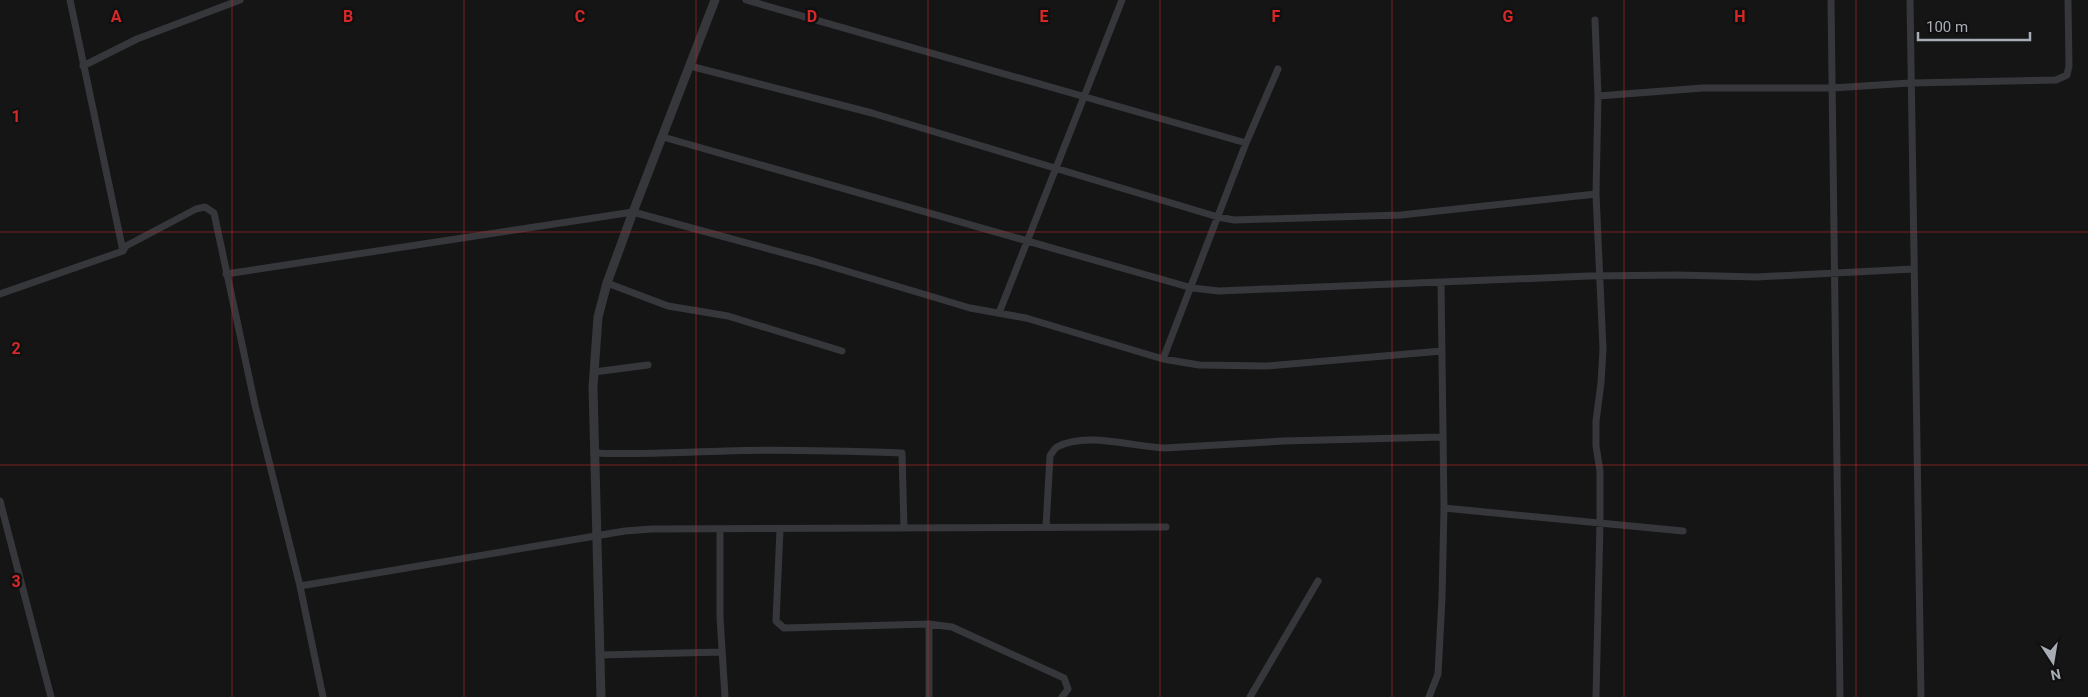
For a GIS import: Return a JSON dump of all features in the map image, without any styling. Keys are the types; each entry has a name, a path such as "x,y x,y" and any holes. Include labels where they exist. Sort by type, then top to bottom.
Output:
{"street":[{"path":"70,0 122,251"},
{"path":"83,66 137,40 240,0"},
{"path":"601,697 594,453 594,372 598,317 607,283 633,212 715,0"},
{"path":"746,0 1246,143"},
{"path":"999,313 1122,0"},
{"path":"1831,0 1840,697"},
{"path":"1910,0 1913,269 1922,697"},
{"path":"1598,96 1703,88 1832,88 1910,83 2056,80 2067,75 2069,66 2068,0"},
{"path":"1596,20 1598,96 1596,194 1602,348 1601,383 1596,420 1596,446 1600,470 1596,697"},
{"path":"690,66 872,114 1218,217 1234,220 1401,215 1596,194"},
{"path":"1163,359 1192,288 1246,143 1278,69"},
{"path":"663,137 1192,288 1219,291 1599,276 1757,277 1913,269"},
{"path":"0,294 122,251 126,246 196,209 204,207 214,214 255,405 300,586 323,697"},
{"path":"226,274 633,212 813,261 970,308 1026,318 1163,359 1199,365 1267,366 1442,351"},
{"path":"1429,697 1438,674 1444,508 1441,282"},
{"path":"607,283 668,306 728,316 842,351"},
{"path":"594,372 648,366"},
{"path":"1046,527 1050,456 1056,447 1074,442 1096,440 1147,448 1165,448 1283,441 1442,437"},
{"path":"594,453 649,455 728,451 812,450 902,453 904,528"},
{"path":"0,501 51,697"},
{"path":"1444,508 1683,531"},
{"path":"300,586 596,536 652,529 1166,527"},
{"path":"720,529 720,618 725,697"},
{"path":"780,529 776,621 784,628 929,624 952,627 1064,678 1068,689 1062,697"},
{"path":"1250,697 1318,581"},
{"path":"929,624 929,697"},
{"path":"600,654 722,652"}]}
